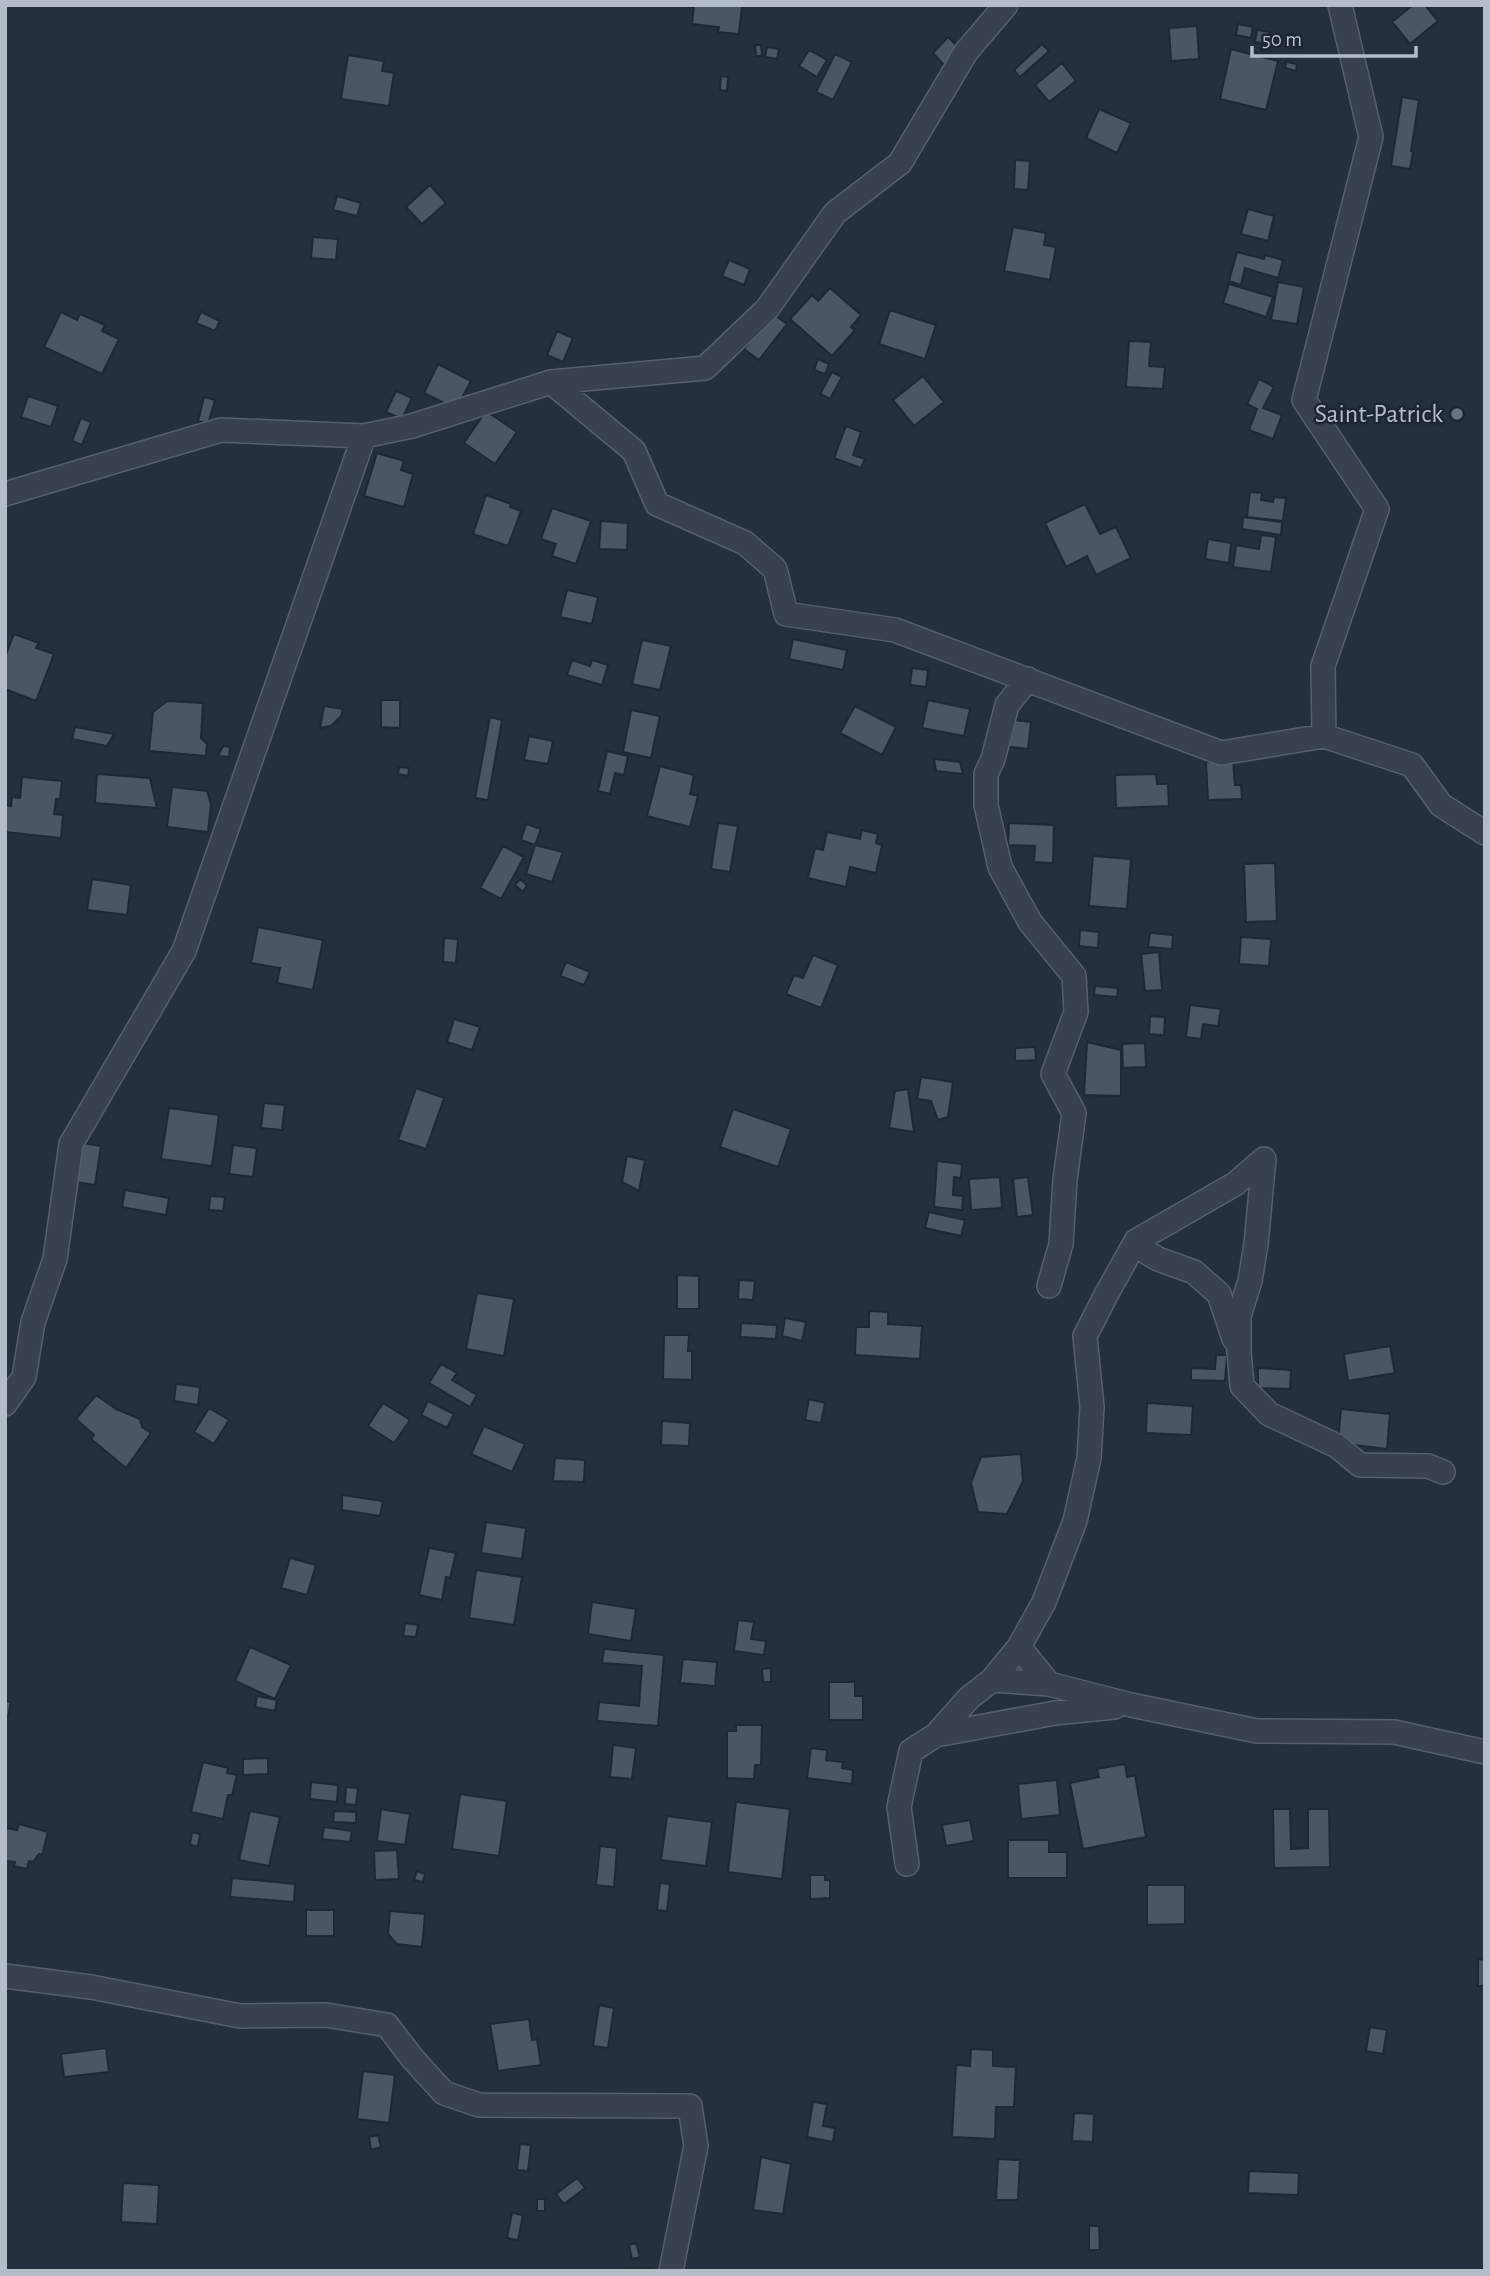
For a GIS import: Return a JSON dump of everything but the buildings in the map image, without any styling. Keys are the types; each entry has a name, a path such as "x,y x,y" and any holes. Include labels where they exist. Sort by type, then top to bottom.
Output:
{"street":[{"path":"5,494 221,430 364,436 412,426 551,382 705,368 767,309 835,213 900,163 966,52 1006,5"},
{"path":"1324,736 1323,666 1377,509 1304,400 1371,137 1340,5"},
{"path":"551,382 634,451 657,504 745,543 775,569 786,614 895,629 1221,753 1324,736 1412,765 1441,805 1485,832"},
{"path":"5,1404 23,1377 33,1322 55,1259 71,1144 184,951 364,436"},
{"path":"1028,680 1007,705 993,759 986,774 986,805 1000,867 1030,922 1073,976 1076,1012 1053,1074 1074,1113 1065,1180 1061,1244 1049,1286"},
{"path":"907,1864 899,1807 911,1751 936,1735 969,1699 992,1680 1018,1647 1044,1601 1075,1521 1089,1458 1092,1406 1085,1336 1136,1241 1182,1212 1235,1184 1264,1159 1256,1244 1250,1281 1239,1315 1242,1386 1269,1414 1337,1447 1360,1465 1428,1466 1443,1472"},
{"path":"1133,1245 1158,1259 1194,1272 1219,1294 1239,1352"},
{"path":"1018,1647 1049,1684"},
{"path":"992,1680 1049,1684 1131,1706 1257,1731 1394,1732 1485,1752"},
{"path":"936,1735 1055,1713 1131,1706"},
{"path":"5,1976 90,1987 240,2016 326,2015 387,2025 444,2093 480,2105 690,2106 696,2146 671,2271"}],"place":[{"name":"Saint-Patrick","path":"1457,414"}]}
